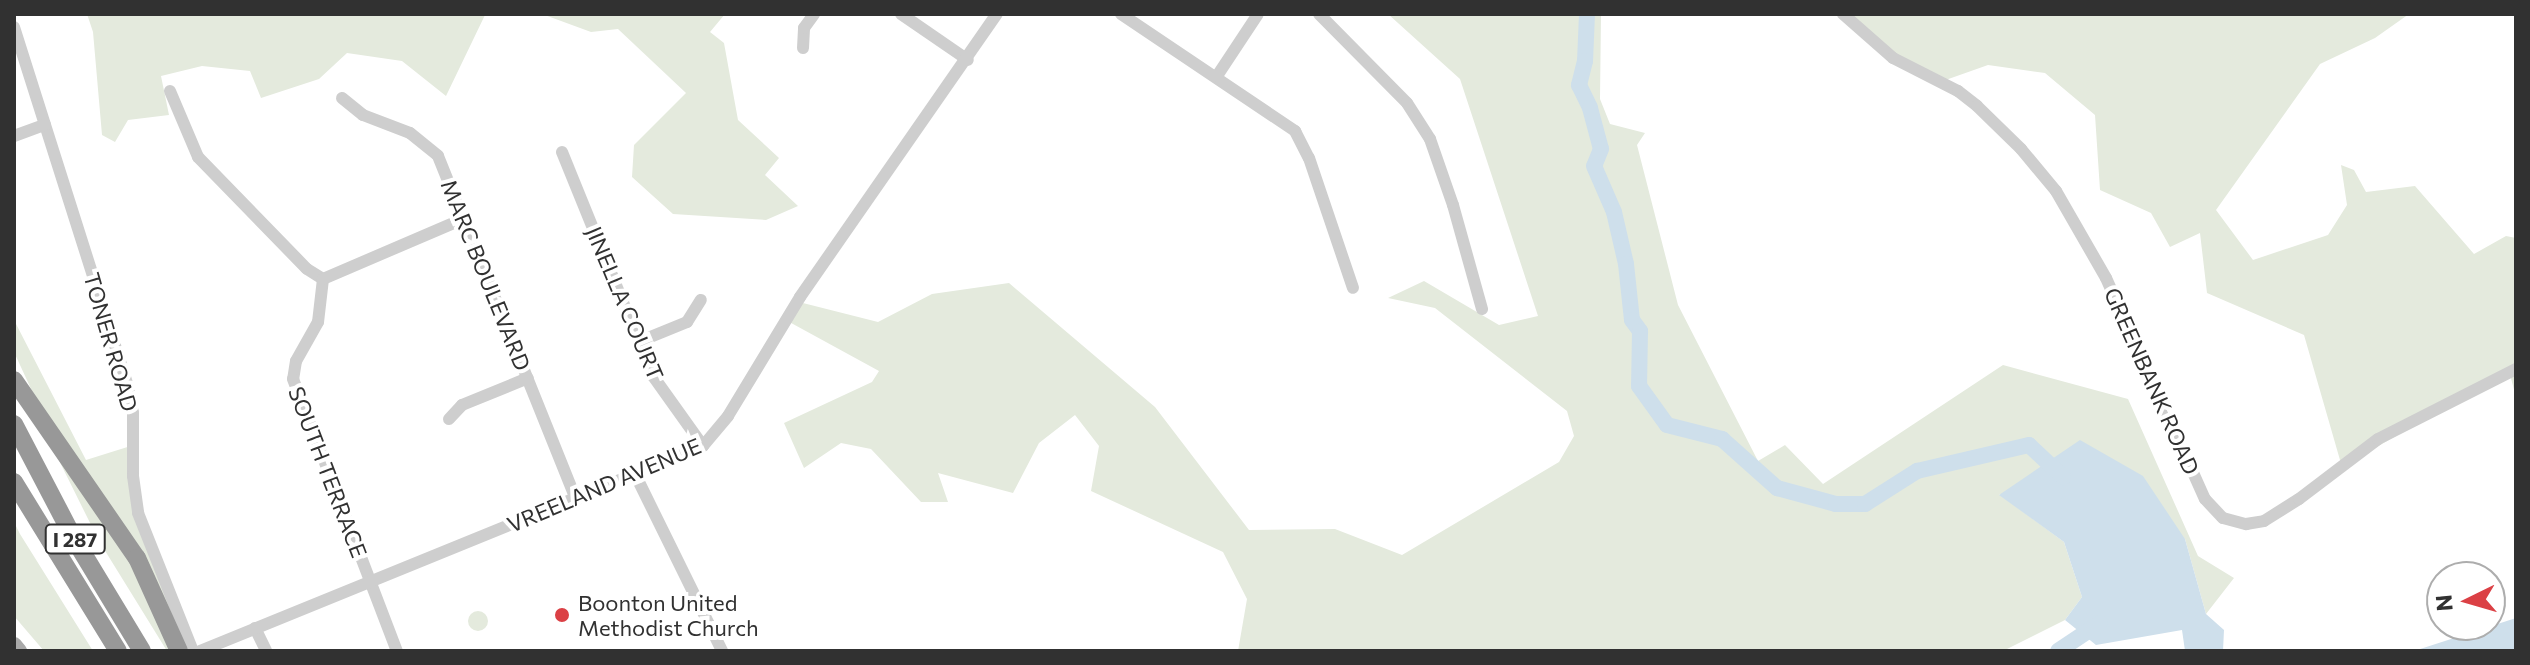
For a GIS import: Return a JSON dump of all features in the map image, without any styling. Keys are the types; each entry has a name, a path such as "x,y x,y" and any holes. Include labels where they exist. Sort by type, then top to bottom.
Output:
{"highway":[{"path":"14,380 137,558 179,651"},
{"name":"I 287","path":"14,424 73,537 142,651"},
{"name":"I 287","path":"14,482 118,651"}],"main road":[{"path":"14,645 19,651"}],"street":[{"path":"803,48 804,28 814,14"},
{"path":"901,14 968,60"},
{"name":"VREELAND AVENUE","path":"200,651 636,476 703,446 728,416 800,297 968,60 997,14"},
{"path":"1121,14 1295,131 1309,158 1353,288"},
{"path":"1217,76 1258,14"},
{"path":"1319,14 1407,103 1430,139 1453,205 1482,309"},
{"name":"GREENBANK ROAD","path":"1843,14 1893,58 1958,91 1977,106 2021,149 2056,191 2101,268 2205,499 2223,518 2240,524 2264,521 2299,499 2378,439 2516,369"},
{"name":"TONER ROAD","path":"14,27 128,387 133,413 133,476 138,513 193,651"},
{"path":"170,91 198,157 307,269 323,279 463,219"},
{"name":"MARC BOULEVARD","path":"342,98 363,115 410,133 435,152 576,500"},
{"path":"14,136 45,125"},
{"name":"JINELLA COURT","path":"562,152 638,342 663,394 703,446"},
{"name":"SOUTH TERRACE","path":"323,279 318,322 296,361 293,379 397,651"},
{"path":"638,342 687,322 701,300"},
{"path":"449,419 462,405 528,378"},
{"path":"636,476 722,651"},
{"path":"255,628 266,651"}],"shaded area":[{"path":"87,14 490,14 485,15 446,96 402,61 347,53 319,79 261,98 250,71 202,66 161,76 169,115 128,120 115,142 102,135 93,32"},
{"path":"542,14 725,14 710,32 724,43 738,120 779,158 765,175 798,206 766,220 673,214 632,177 634,145 686,93 618,29 591,32"},
{"path":"1388,14 1601,14 1600,99 1610,124 1645,133 1637,145 1678,305 1758,461 1785,445 1823,484 2003,365 2128,399 2198,556 2234,578 2206,614 2185,539 1999,494 2064,542 2082,597 2065,620 2003,651 1238,651 1247,599 1223,552 1091,491 1099,446 1075,415 1039,443 1013,493 938,473 948,502 921,502 871,449 841,443 804,468 784,423 872,382 879,371 782,318 795,301 878,322 932,294 1009,283 1155,407 1249,530 1335,529 1402,555 1559,462 1574,436 1567,411 1435,308 1388,298 1424,281 1499,325 1538,316 1460,79"},
{"path":"1842,14 2409,14 2375,38 2320,64 2216,210 2253,260 2328,235 2347,205 2341,165 2354,170 2366,192 2415,186 2474,254 2506,236 2516,238 2516,397 2509,371 2342,467 2304,335 2207,293 2200,233 2170,247 2151,213 2100,190 2095,115 2045,73 1988,65 1940,82 1906,65"},
{"path":"14,320 86,460 137,444 138,516 198,651 167,651 99,541 32,406 38,404 14,352"},
{"path":"14,522 93,651 44,651 14,616"},
{"path":"478,611 485,614 488,621 485,628 478,631 471,628 468,621 471,614"}],"water":[{"path":"2080,440 2143,476 2185,539 2206,614 2224,630 2223,651 2185,651 2182,630 2096,645 2065,620 2082,597 2064,542 1999,495"},
{"path":"2516,618 2516,651 2414,651 2445,641 2506,641 2506,621"}],"waterway":[{"path":"1587,14 1585,61 1579,85 1590,108 1601,149 1594,166 1614,212 1626,264 1632,320 1640,331 1639,386 1667,425 1722,439 1777,488 1836,504 1865,504 1917,471 2029,445 2063,477"},
{"path":"2058,651 2100,623"}],"place":[{"name":"Boonton United Methodist Church","path":"562,615"}]}
